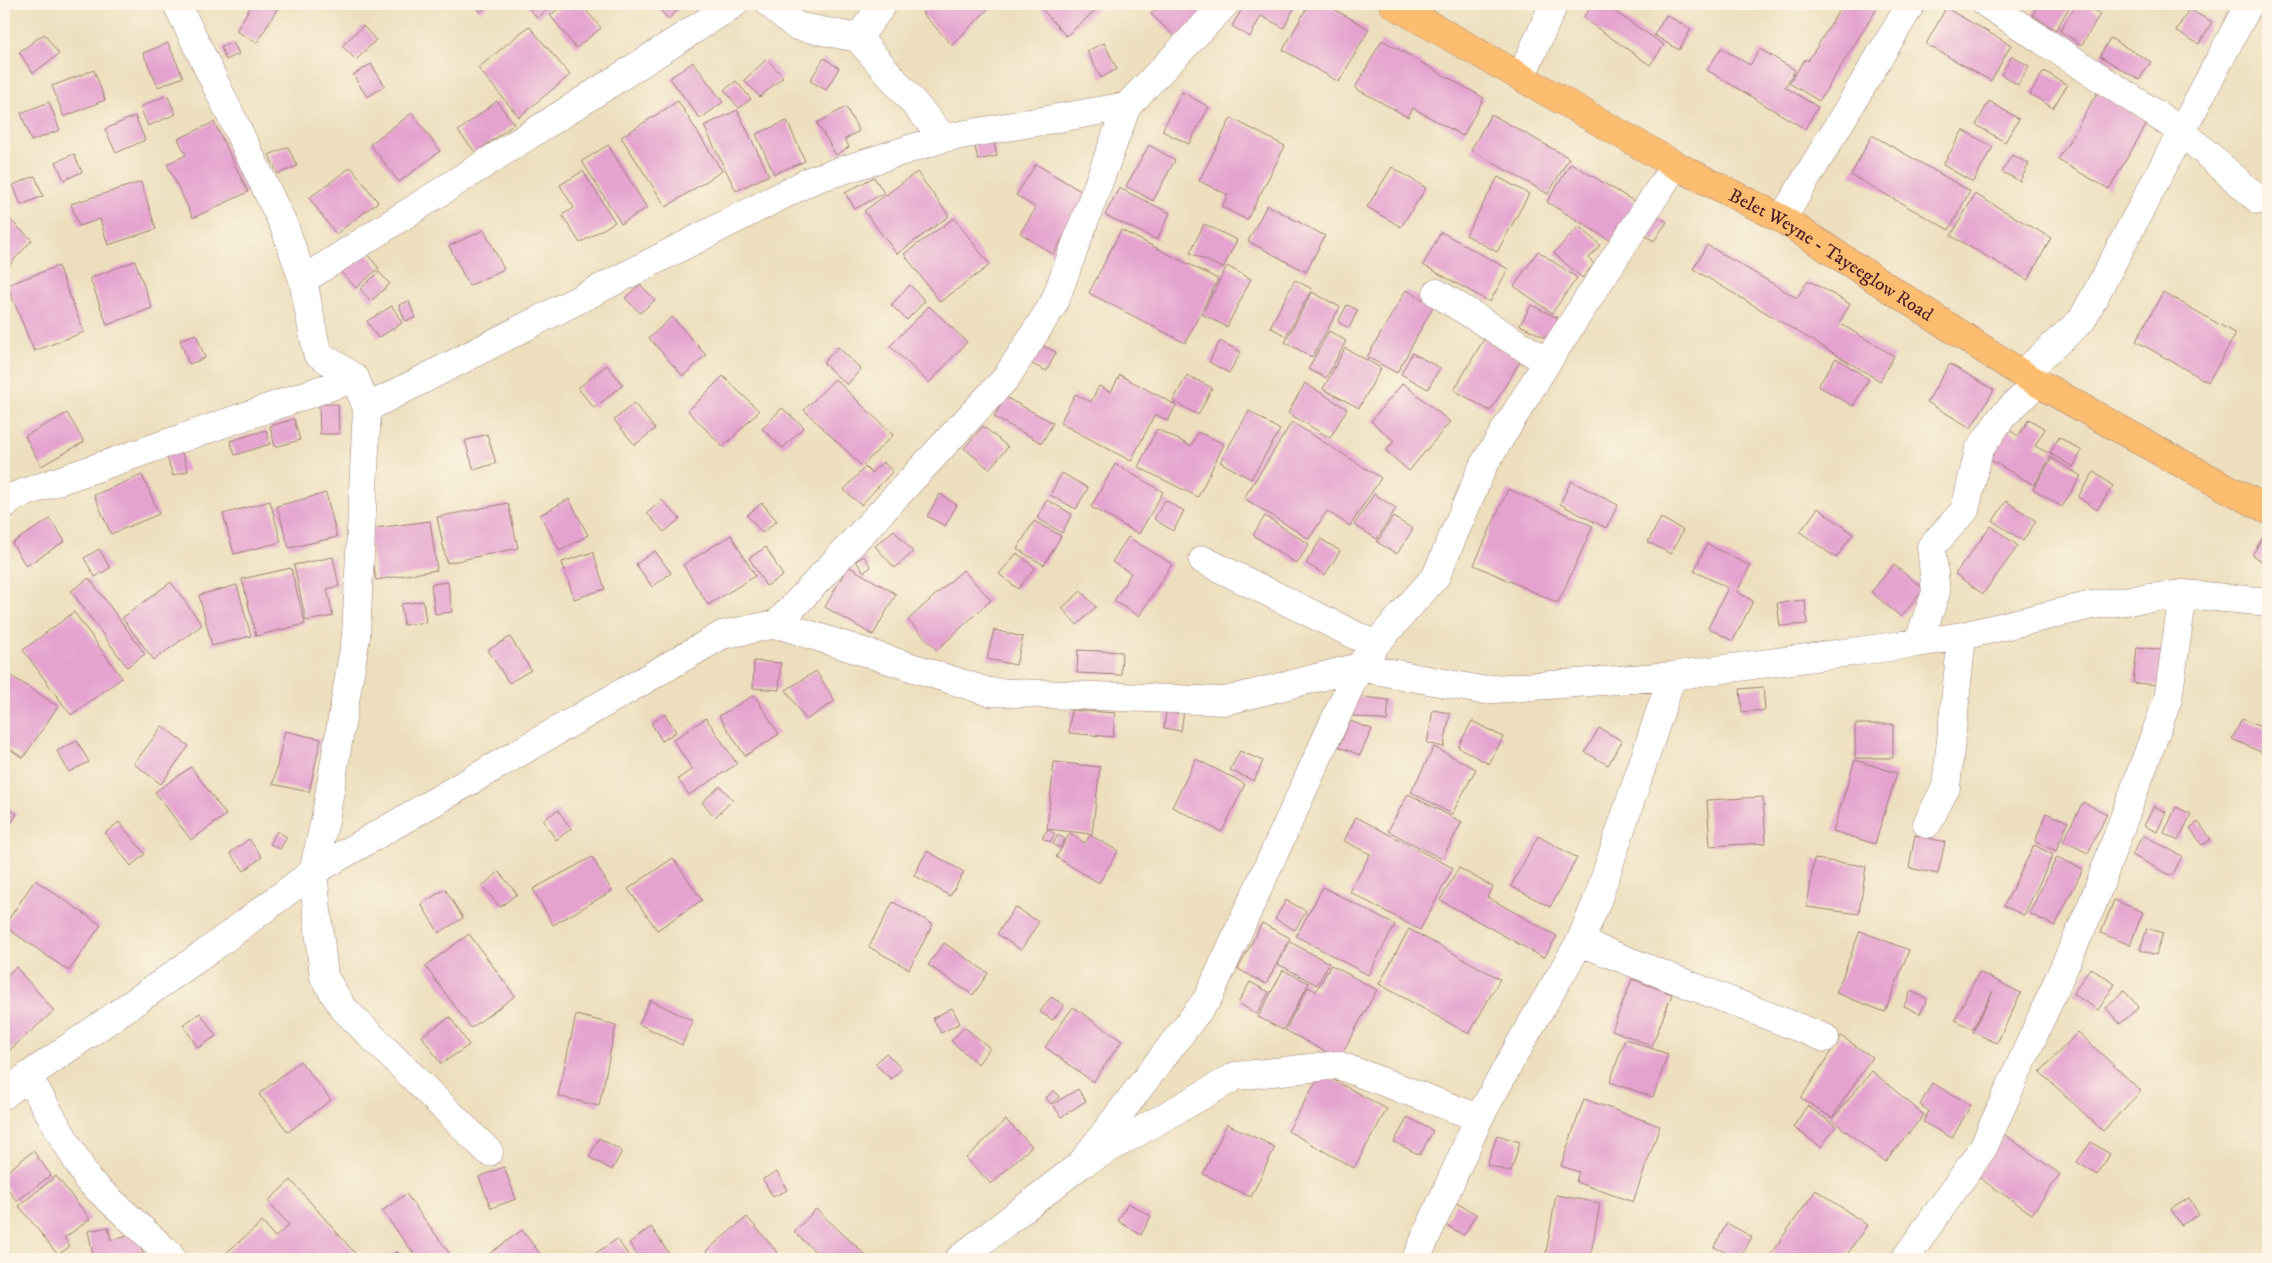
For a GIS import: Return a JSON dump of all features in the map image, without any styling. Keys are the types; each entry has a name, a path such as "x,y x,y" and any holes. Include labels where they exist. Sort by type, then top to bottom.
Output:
{"main road":[{"name":"Belet Weyne - Tayeeglow Road","path":"1393,4 1675,165 1782,219 2030,378 2268,510"}],"street":[{"path":"177,4 285,228 303,280 317,353 356,378 367,408 356,636 325,820 313,872 324,978 343,1008 489,1152"},
{"path":"303,280 734,4"},
{"path":"770,4 796,26 858,38 944,138"},
{"path":"858,38 883,4"},
{"path":"778,624 1006,378 1054,303 1127,106 1225,4"},
{"path":"1521,78 1554,4"},
{"path":"1782,219 1911,4"},
{"path":"1987,4 2180,130 2259,200"},
{"path":"1918,643 1936,592 1931,547 1964,510 1979,450 2030,378 2082,320 2180,130 2249,4"},
{"path":"367,408 812,180 944,138 1127,106"},
{"path":"1080,1165 1208,998 1359,667 1375,645 1436,576 1483,466 1547,362 1675,165"},
{"path":"1437,293 1547,362"},
{"path":"7,493 356,378"},
{"path":"1203,560 1375,645"},
{"path":"4,1095 28,1076 208,951 313,872 722,636 778,624 989,692 1225,701 1359,667 1481,690 1672,676 1918,643 1962,636 2092,605 2183,594 2268,602"},
{"path":"1905,1259 1983,1148 2092,905 2168,699 2183,594"},
{"path":"1928,824 1946,787 1962,636"},
{"path":"1416,1259 1479,1118 1524,1035 1580,942 1597,901 1672,676"},
{"path":"1580,942 1825,1038"},
{"path":"959,1259 1080,1165 1236,1076 1338,1065 1479,1118"},
{"path":"28,1076 88,1180 170,1254 172,1259"}],"building":[{"path":"252,4 280,4 257,43 236,31"},
{"path":"473,4 490,4 480,12"},
{"path":"525,4 554,4 537,18"},
{"path":"566,4 581,4 601,28 576,48 550,15"},
{"path":"655,4 685,4 668,19"},
{"path":"932,4 992,5 952,45 922,13"},
{"path":"1037,4 1103,4 1066,36"},
{"path":"1161,4 1211,4 1176,38 1151,14"},
{"path":"1248,4 1296,4 1284,28 1261,16 1250,37 1232,26 1243,7 1246,8"},
{"path":"1309,4 1325,4 1369,29 1339,82 1283,50"},
{"path":"1593,4 1604,4 1664,45 1650,65 1583,18"},
{"path":"1843,4 1880,4 1819,101 1789,83 1805,59 1808,61"},
{"path":"2039,4 2071,4 2056,30 2032,15"},
{"path":"2076,4 2084,4 2100,14 2082,45 2060,31"},
{"path":"1946,8 2011,45 1991,81 1926,44"},
{"path":"2189,9 2212,22 2199,44 2176,31"},
{"path":"1666,15 1691,29 1679,50 1654,35"},
{"path":"363,26 376,40 356,60 342,46"},
{"path":"529,26 570,75 519,117 478,68"},
{"path":"44,34 59,54 33,73 19,52"},
{"path":"2110,38 2151,62 2139,80 2100,56"},
{"path":"1382,40 1484,98 1463,136 1413,108 1408,117 1355,88"},
{"path":"233,42 239,54 226,60 221,47"},
{"path":"168,43 183,77 158,87 143,53"},
{"path":"1104,43 1117,69 1101,78 1087,51"},
{"path":"1721,48 1750,65 1760,49 1795,70 1785,87 1818,107 1805,129 1707,70"},
{"path":"2012,56 2029,66 2018,85 2001,74"},
{"path":"824,58 839,68 826,90 810,81"},
{"path":"767,59 783,77 760,97 744,80"},
{"path":"693,62 723,102 700,119 670,78"},
{"path":"371,64 385,86 367,97 353,75"},
{"path":"94,70 105,100 64,117 52,86"},
{"path":"2044,71 2067,85 2053,108 2030,94"},
{"path":"736,81 751,99 739,108 724,90"},
{"path":"1182,92 1209,107 1189,144 1162,131"},
{"path":"2097,93 2148,122 2109,189 2058,160"},
{"path":"167,95 176,114 148,126 140,107"},
{"path":"497,101 514,124 476,153 458,131"},
{"path":"678,101 722,171 666,207 621,137"},
{"path":"1989,101 2019,119 2005,142 1976,125"},
{"path":"49,102 60,130 31,141 21,113"},
{"path":"846,107 859,131 845,139 849,147 836,155 817,123"},
{"path":"737,110 769,175 736,191 704,126"},
{"path":"412,113 440,151 399,182 370,144"},
{"path":"1491,114 1569,158 1548,194 1471,150"},
{"path":"135,116 145,140 116,153 105,129"},
{"path":"1231,118 1285,146 1247,220 1222,207 1228,195 1199,181"},
{"path":"787,121 805,161 774,174 756,134"},
{"path":"214,122 248,192 193,218 167,164 186,155 178,139"},
{"path":"1963,130 1993,147 1973,182 1943,165"},
{"path":"1872,135 1970,191 1949,230 1851,175"},
{"path":"993,139 997,156 978,160 974,143"},
{"path":"608,145 647,208 621,224 582,161"},
{"path":"1149,145 1175,160 1153,201 1126,186"},
{"path":"288,147 297,166 278,174 269,155"},
{"path":"74,154 82,172 64,180 56,162"},
{"path":"2012,155 2029,164 2020,181 2002,172"},
{"path":"1571,163 1635,202 1611,241 1547,202"},
{"path":"1036,164 1089,196 1053,254 1020,233 1036,208 1016,195"},
{"path":"351,167 378,202 336,234 309,198"},
{"path":"1392,167 1426,188 1401,227 1367,207"},
{"path":"583,171 615,222 580,243 562,215 574,208 560,185"},
{"path":"917,172 949,216 897,254 864,211"},
{"path":"35,176 43,196 21,205 13,185"},
{"path":"874,177 884,193 855,209 845,193"},
{"path":"1498,177 1529,194 1497,252 1466,235"},
{"path":"141,182 156,229 108,245 100,219 79,226 71,204"},
{"path":"1119,188 1170,213 1157,240 1105,215"},
{"path":"1975,194 2051,238 2028,280 1951,236"},
{"path":"1267,205 1325,236 1306,272 1248,241"},
{"path":"4,214 32,240 5,270 4,269"},
{"path":"1653,214 1667,222 1654,241 1640,233"},
{"path":"954,218 990,265 940,302 904,254"},
{"path":"1204,224 1237,240 1223,268 1190,253"},
{"path":"1579,226 1600,245 1589,258 1594,264 1582,278 1554,253"},
{"path":"484,230 504,269 469,286 449,246"},
{"path":"1121,230 1218,279 1185,343 1089,293"},
{"path":"1441,232 1508,269 1490,302 1423,265"},
{"path":"1707,245 1797,298 1808,280 1850,304 1839,323 1894,356 1880,381 1693,269"},
{"path":"364,251 379,268 356,288 341,272"},
{"path":"1538,251 1577,278 1552,313 1514,286"},
{"path":"135,261 152,308 107,325 90,278"},
{"path":"58,266 84,332 34,351 7,285"},
{"path":"1227,266 1251,279 1227,327 1202,314"},
{"path":"379,272 390,284 371,301 360,289"},
{"path":"1295,280 1312,289 1286,336 1270,327"},
{"path":"640,284 655,300 640,313 625,298"},
{"path":"910,285 925,301 907,320 891,305"},
{"path":"1406,290 1434,305 1397,373 1367,357"},
{"path":"1312,292 1340,307 1312,357 1285,342"},
{"path":"2163,292 2236,334 2208,382 2136,341"},
{"path":"409,301 415,318 405,321 399,305"},
{"path":"1347,305 1358,310 1349,328 1338,322"},
{"path":"1531,305 1558,318 1548,339 1520,325"},
{"path":"392,306 402,323 378,338 367,321"},
{"path":"929,306 967,342 929,383 890,346"},
{"path":"672,317 706,355 683,376 649,338"},
{"path":"1329,331 1346,341 1326,378 1308,369"},
{"path":"196,334 205,358 189,364 180,340"},
{"path":"1484,339 1521,360 1490,411 1454,390"},
{"path":"1220,341 1241,352 1229,373 1209,362"},
{"path":"1038,344 1056,352 1047,371 1029,363"},
{"path":"838,347 861,369 847,385 823,363"},
{"path":"1345,348 1381,368 1359,408 1323,389"},
{"path":"1412,353 1440,368 1428,389 1401,374"},
{"path":"1836,358 1869,379 1853,406 1818,386"},
{"path":"1950,364 1994,390 1971,428 1927,402"},
{"path":"607,365 623,385 594,408 578,388"},
{"path":"1120,375 1176,405 1168,421 1155,414 1131,461 1060,423 1075,394 1091,402 1099,386 1111,392"},
{"path":"1187,375 1212,388 1198,415 1173,401"},
{"path":"723,376 759,411 723,447 688,411"},
{"path":"835,379 893,435 862,466 804,410"},
{"path":"1305,383 1347,409 1330,438 1288,413"},
{"path":"1403,383 1450,422 1409,471 1386,451 1394,441 1371,421"},
{"path":"1005,397 1053,423 1042,443 994,417"},
{"path":"634,403 655,429 635,445 614,420"},
{"path":"319,404 338,404 339,434 320,434"},
{"path":"782,408 804,427 783,448 762,429"},
{"path":"1249,411 1280,430 1251,479 1220,462"},
{"path":"67,413 84,442 41,466 25,436"},
{"path":"294,419 300,440 275,447 270,426"},
{"path":"2029,419 2045,429 2035,446 2052,455 2034,485 1990,460 2008,429 2018,436"},
{"path":"1292,422 1381,478 1350,526 1327,511 1309,539 1244,498"},
{"path":"983,426 1008,447 989,469 964,448"},
{"path":"1157,429 1191,446 1198,432 1224,444 1198,497 1138,467"},
{"path":"266,430 270,444 235,455 230,441"},
{"path":"487,434 496,463 474,470 465,441"},
{"path":"2059,437 2082,451 2073,467 2050,453"},
{"path":"181,450 188,471 173,476 166,454"},
{"path":"2052,458 2081,476 2062,507 2033,489"},
{"path":"883,462 893,471 861,505 844,490 865,467 871,473"},
{"path":"1115,464 1163,492 1139,534 1091,507"},
{"path":"2094,472 2113,486 2097,510 2078,497"},
{"path":"1062,473 1088,488 1076,509 1050,495"},
{"path":"142,475 159,514 111,534 94,495"},
{"path":"1571,481 1618,505 1606,528 1560,504"},
{"path":"1508,489 1593,526 1558,603 1474,565"},
{"path":"326,493 337,537 289,548 277,506"},
{"path":"940,494 957,505 945,526 927,516"},
{"path":"1374,494 1396,508 1377,539 1354,525"},
{"path":"569,499 588,535 560,551 540,515"},
{"path":"662,500 680,519 664,532 647,513"},
{"path":"1047,500 1072,514 1062,533 1037,518"},
{"path":"1165,500 1184,511 1173,531 1154,519"},
{"path":"270,501 281,542 234,554 223,514"},
{"path":"2006,501 2036,521 2023,541 1993,521"},
{"path":"508,503 518,548 447,563 437,517"},
{"path":"762,503 777,521 762,533 747,515"},
{"path":"1818,508 1853,534 1836,558 1800,532"},
{"path":"1265,516 1309,544 1297,564 1253,535"},
{"path":"1393,517 1413,529 1397,554 1377,542"},
{"path":"1661,518 1683,530 1671,554 1648,542"},
{"path":"50,519 65,541 26,566 12,543"},
{"path":"430,521 437,570 376,580 368,529"},
{"path":"1034,521 1061,536 1044,565 1017,549"},
{"path":"1991,526 2018,546 1983,594 1955,574"},
{"path":"894,530 913,552 895,568 875,546"},
{"path":"731,535 755,576 708,605 683,565"},
{"path":"2264,536 2268,538 2268,565 2252,555"},
{"path":"1128,537 1172,564 1139,616 1114,601 1131,573 1112,562"},
{"path":"1321,539 1340,551 1325,575 1306,563"},
{"path":"1707,544 1750,566 1737,592 1753,601 1733,641 1708,628 1728,588 1694,571"},
{"path":"766,547 783,576 766,586 749,558"},
{"path":"99,549 110,568 95,577 84,558"},
{"path":"655,551 671,573 652,587 636,564"},
{"path":"593,552 605,589 574,599 562,562"},
{"path":"1017,553 1035,568 1018,589 999,574"},
{"path":"864,556 871,567 864,572 856,561"},
{"path":"333,557 339,586 327,589 333,616 306,621 294,565"},
{"path":"1894,565 1924,589 1901,617 1871,592"},
{"path":"848,566 896,594 873,635 825,607"},
{"path":"291,568 305,624 256,636 242,579"},
{"path":"963,570 991,600 937,650 908,620"},
{"path":"89,578 145,654 127,667 71,591"},
{"path":"171,582 202,625 154,660 122,618"},
{"path":"448,582 452,612 435,614 431,584"},
{"path":"237,585 251,636 212,646 199,595"},
{"path":"1081,591 1096,607 1077,625 1062,608"},
{"path":"1805,600 1807,624 1780,626 1777,603"},
{"path":"423,601 426,622 404,625 401,604"},
{"path":"74,612 122,678 71,715 23,650"},
{"path":"994,630 1023,637 1016,665 987,659"},
{"path":"510,637 531,670 509,683 488,650"},
{"path":"2137,647 2165,650 2162,685 2133,683"},
{"path":"1078,650 1122,652 1121,675 1077,673"},
{"path":"754,661 781,663 779,690 753,688"},
{"path":"816,671 835,701 806,720 786,690"},
{"path":"5,672 58,706 23,758 4,745"},
{"path":"1763,687 1765,710 1742,712 1740,689"},
{"path":"754,695 779,734 745,756 719,716"},
{"path":"1354,696 1389,700 1387,721 1353,716"},
{"path":"1166,709 1184,711 1181,731 1164,728"},
{"path":"1071,710 1115,713 1113,737 1069,733"},
{"path":"1433,710 1450,713 1444,747 1427,743"},
{"path":"665,714 676,732 662,741 651,723"},
{"path":"706,718 737,764 689,795 678,779 692,769 673,740"},
{"path":"2242,719 2268,730 2268,742 2263,753 2232,739"},
{"path":"1350,721 1372,729 1360,755 1339,747"},
{"path":"1472,721 1503,737 1489,764 1458,747"},
{"path":"1855,724 1893,724 1893,758 1855,758"},
{"path":"162,726 189,746 161,784 134,764"},
{"path":"1599,728 1622,741 1608,765 1585,752"},
{"path":"285,731 321,739 309,792 273,784"},
{"path":"77,741 89,762 69,772 57,751"},
{"path":"1434,747 1476,769 1452,814 1411,792"},
{"path":"1240,751 1263,761 1254,781 1230,770"},
{"path":"1196,759 1245,784 1222,832 1172,807"},
{"path":"1855,760 1897,773 1875,844 1833,831"},
{"path":"1054,762 1100,767 1092,834 1047,829"},
{"path":"191,767 226,815 191,840 155,792"},
{"path":"720,786 733,800 715,817 702,802"},
{"path":"1408,794 1462,822 1442,859 1388,831"},
{"path":"1763,797 1766,843 1710,846 1707,800"},
{"path":"2083,802 2107,814 2088,853 2063,841"},
{"path":"4,805 17,814 4,834"},
{"path":"2154,806 2166,812 2157,832 2144,826"},
{"path":"2176,807 2191,814 2178,841 2164,833"},
{"path":"558,810 571,829 556,840 543,820"},
{"path":"2046,813 2068,822 2056,851 2035,842"},
{"path":"1356,817 1453,868 1420,930 1350,892 1370,854 1344,841"},
{"path":"119,822 145,854 131,866 105,833"},
{"path":"2198,822 2211,839 2202,845 2190,828"},
{"path":"1048,829 1055,834 1050,842 1042,838"},
{"path":"277,831 287,837 280,849 270,844"},
{"path":"1070,833 1085,843 1090,835 1118,851 1099,883 1056,857"},
{"path":"1058,835 1065,839 1059,848 1053,844"},
{"path":"1915,835 1945,842 1938,874 1909,868"},
{"path":"2143,835 2182,856 2172,876 2132,855"},
{"path":"1538,836 1577,858 1550,907 1511,886"},
{"path":"249,839 262,857 244,871 230,853"},
{"path":"2034,845 2053,855 2024,915 2004,906"},
{"path":"927,851 964,872 950,896 914,875"},
{"path":"592,857 612,891 553,925 533,889"},
{"path":"2057,857 2083,869 2055,926 2029,913"},
{"path":"673,858 702,900 657,930 628,889"},
{"path":"1814,859 1866,866 1859,914 1807,907"},
{"path":"1459,868 1493,887 1487,897 1557,936 1544,958 1440,900"},
{"path":"499,872 517,894 500,907 482,886"},
{"path":"35,880 101,925 69,971 4,926"},
{"path":"1323,887 1395,925 1368,975 1296,936"},
{"path":"445,889 463,918 439,933 421,904"},
{"path":"1286,900 1306,911 1295,930 1275,919"},
{"path":"2114,900 2143,912 2130,945 2101,933"},
{"path":"893,902 933,924 909,969 869,947"},
{"path":"1015,907 1039,922 1021,950 997,934"},
{"path":"1262,923 1290,938 1266,984 1238,969"},
{"path":"2147,928 2163,933 2156,955 2140,950"},
{"path":"1409,929 1500,979 1469,1034 1379,984"},
{"path":"1860,931 1909,950 1885,1012 1836,993"},
{"path":"469,934 515,996 471,1028 425,966"},
{"path":"1290,942 1329,963 1317,985 1278,964"},
{"path":"944,943 988,973 973,995 928,965"},
{"path":"1331,965 1377,990 1339,1059 1285,1030 1308,987 1316,991"},
{"path":"16,967 54,1011 4,1055 4,978"},
{"path":"2090,968 2115,984 2098,1010 2073,994"},
{"path":"1283,970 1309,983 1283,1030 1258,1017"},
{"path":"1979,972 2021,993 1997,1043 1973,1032 1993,991 1973,1029 1955,1020"},
{"path":"1632,979 1672,994 1652,1046 1612,1030"},
{"path":"1250,982 1269,992 1257,1014 1238,1003"},
{"path":"1911,991 1927,999 1920,1014 1904,1006"},
{"path":"2124,991 2139,1007 2120,1024 2106,1008"},
{"path":"1051,997 1064,1005 1053,1020 1040,1012"},
{"path":"650,1000 693,1021 682,1045 639,1024"},
{"path":"1073,1007 1122,1041 1093,1082 1045,1047"},
{"path":"952,1008 960,1023 941,1033 933,1018"},
{"path":"200,1013 216,1036 198,1048 183,1025"},
{"path":"576,1015 616,1025 599,1106 558,1096"},
{"path":"450,1017 469,1045 441,1064 422,1036"},
{"path":"964,1027 990,1048 978,1064 951,1041"},
{"path":"2078,1032 2141,1091 2103,1131 2040,1072"},
{"path":"1841,1036 1872,1057 1832,1118 1801,1098"},
{"path":"1625,1039 1668,1054 1653,1097 1610,1082"},
{"path":"886,1053 902,1069 891,1079 875,1064"},
{"path":"300,1061 331,1100 288,1132 259,1094"},
{"path":"1872,1071 1924,1115 1885,1162 1832,1120"},
{"path":"1321,1073 1387,1109 1354,1168 1288,1131"},
{"path":"1932,1083 1971,1105 1952,1138 1923,1122 1929,1111 1920,1105"},
{"path":"1078,1089 1086,1101 1061,1117 1053,1104"},
{"path":"1054,1090 1059,1097 1051,1104 1046,1098"},
{"path":"1584,1099 1660,1126 1633,1202 1576,1182 1579,1172 1561,1166"},
{"path":"1807,1106 1836,1126 1821,1147 1793,1127"},
{"path":"1408,1117 1433,1131 1420,1155 1394,1142"},
{"path":"1006,1120 1032,1146 991,1184 966,1158"},
{"path":"1227,1124 1275,1147 1251,1197 1203,1174"},
{"path":"1497,1135 1520,1142 1511,1172 1487,1165"},
{"path":"2005,1135 2060,1174 2032,1214 1977,1176"},
{"path":"599,1138 622,1151 612,1170 589,1157"},
{"path":"2091,1142 2110,1154 2097,1175 2077,1162"},
{"path":"33,1151 51,1175 17,1201 4,1184 4,1174"},
{"path":"504,1167 516,1199 491,1208 479,1177"},
{"path":"777,1172 787,1190 773,1197 763,1179"},
{"path":"56,1176 90,1219 64,1238 70,1246 58,1255 19,1206"},
{"path":"291,1180 360,1259 219,1259 262,1222 275,1237 289,1225 268,1201"},
{"path":"1816,1190 1867,1225 1844,1259 1767,1259"},
{"path":"406,1194 450,1254 442,1259 418,1259 382,1211"},
{"path":"1556,1195 1600,1203 1590,1259 1545,1259"},
{"path":"2189,1198 2199,1215 2181,1225 2171,1209"},
{"path":"1128,1203 1151,1216 1141,1235 1118,1221"},
{"path":"1456,1203 1476,1214 1464,1235 1444,1224"},
{"path":"816,1209 870,1259 819,1259 821,1257 794,1232"},
{"path":"747,1217 778,1253 771,1259 713,1259 706,1251"},
{"path":"1727,1223 1752,1237 1739,1259 1714,1247"},
{"path":"108,1227 111,1240 138,1234 144,1259 94,1259 88,1231"},
{"path":"651,1227 671,1259 640,1259 629,1243"},
{"path":"522,1230 544,1259 482,1259"},
{"path":"617,1239 631,1259 596,1259 593,1255"},
{"path":"397,1251 404,1259 386,1259"}]}
